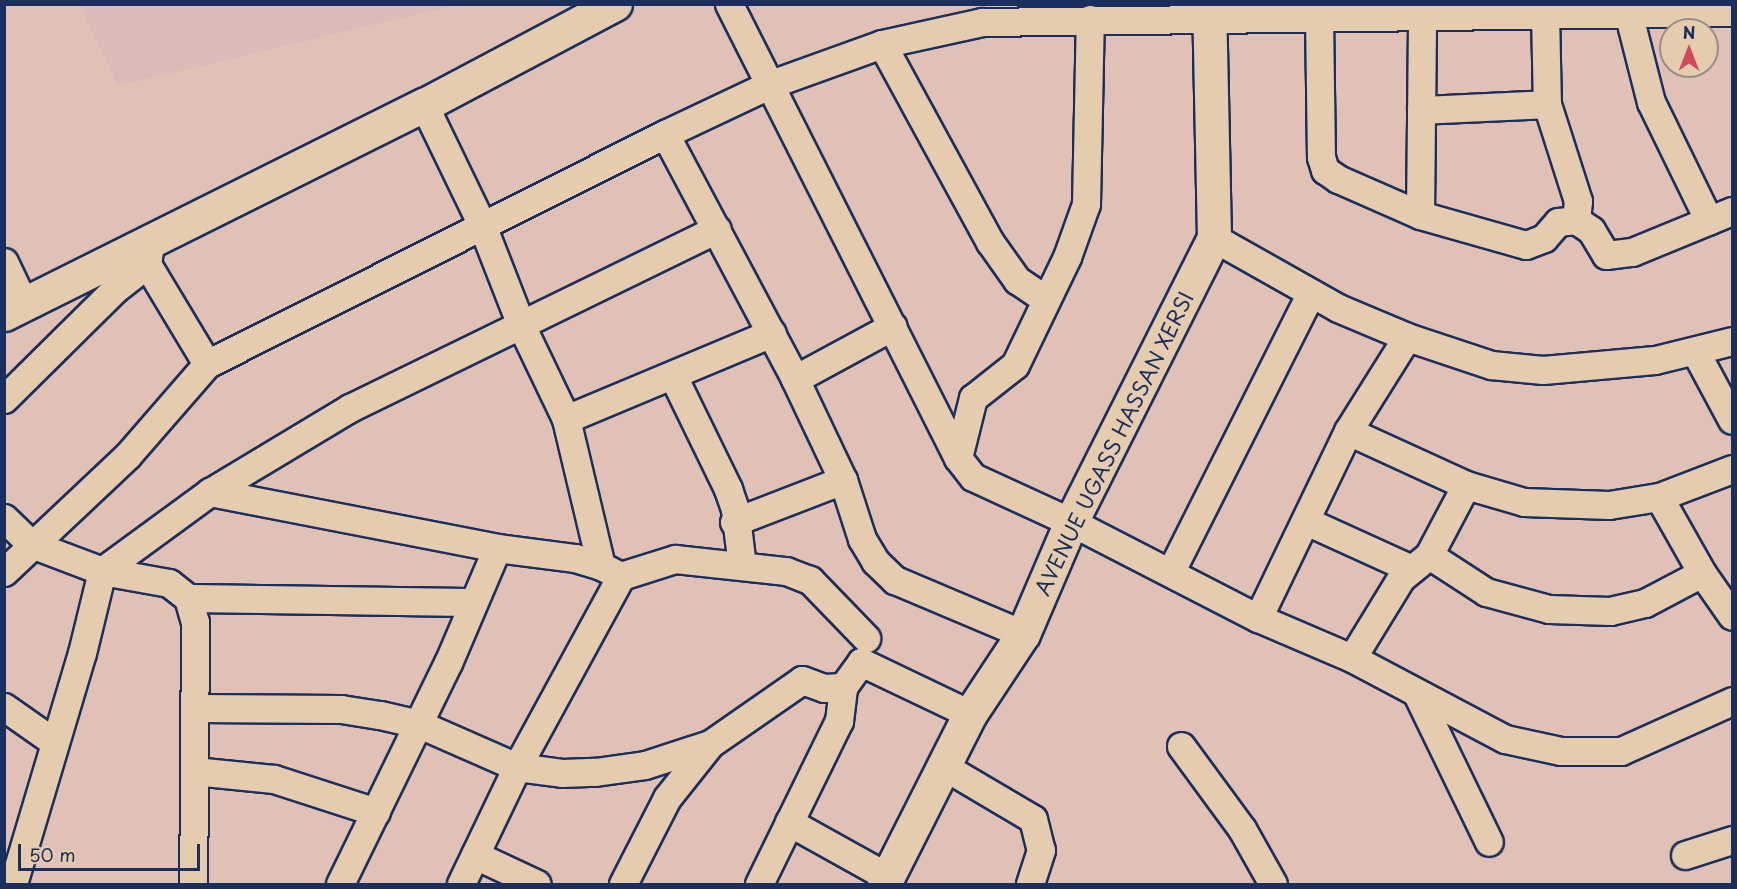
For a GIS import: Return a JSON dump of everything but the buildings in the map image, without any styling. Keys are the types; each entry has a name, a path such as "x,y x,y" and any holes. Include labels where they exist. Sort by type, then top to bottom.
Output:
{"main road":[{"path":"14,309 149,252 615,4"},
{"name":"AVENUE UGASS HASSAN XERSI","path":"886,881 970,714 1023,634 1071,522 1214,238 1209,11"}],"street":[{"path":"729,4 958,458 973,477 1171,571 1258,618 1352,658 1418,696 1505,738 1561,751 1621,751 1732,701"},
{"path":"4,572 31,544 128,455 207,364 665,134 771,84 882,44 982,22 1090,19 1209,11 1319,16 1422,16 1484,9 1545,12 1732,12"},
{"path":"1545,12 1547,104 1578,201 1576,220"},
{"path":"1319,16 1321,157 1325,170 1420,215 1526,245 1544,238 1558,222 1576,220 1591,230 1606,255 1632,252 1721,216 1651,102 1628,12"},
{"path":"1420,215 1422,16"},
{"path":"958,458 973,398 1015,364 1067,257 1088,194 1090,19"},
{"path":"882,44 990,242 1017,280 1045,299"},
{"path":"1421,110 1547,104"},
{"path":"423,105 482,225 521,325 566,419 611,571 461,885"},
{"path":"665,134 795,379 843,480 862,539 875,561 895,580 1023,634"},
{"path":"13,885 16,841 54,742 102,571 210,492 350,408 717,229"},
{"path":"1214,238 1311,293 1407,337 1491,365 1543,370 1654,360 1732,341"},
{"path":"4,399 149,252 207,364"},
{"path":"4,262 14,309"},
{"path":"1171,571 1311,293"},
{"path":"795,379 893,326"},
{"path":"566,419 772,333"},
{"path":"1258,618 1348,431 1407,337"},
{"path":"1695,351 1732,420"},
{"path":"673,376 728,489 735,509 734,522 742,566"},
{"path":"1348,431 1466,485 1524,502 1609,506 1659,498 1732,469"},
{"path":"734,522 843,480"},
{"path":"1352,658 1401,578 1420,562 1466,485"},
{"path":"210,492 497,548 575,558 611,571 675,559 786,571 810,580 867,638"},
{"path":"1659,498 1702,573 1732,616"},
{"path":"4,518 31,544 102,571 169,583 188,598 195,622 193,885"},
{"path":"1306,521 1420,562 1486,592 1549,609 1610,611 1646,603 1702,573"},
{"path":"340,885 419,724 471,602 497,548"},
{"path":"188,598 471,602"},
{"path":"759,885 839,721 843,687 861,662 970,714"},
{"path":"623,885 667,798 710,744 802,680 824,688 843,687"},
{"path":"1418,696 1489,842"},
{"path":"4,707 54,742"},
{"path":"196,708 341,709 419,724 517,766 595,772 645,765 710,744"},
{"path":"1181,746 1242,829 1272,885"},
{"path":"945,767 1033,819 1041,850 1030,885"},
{"path":"194,771 274,779 376,812"},
{"path":"789,822 886,881"},
{"path":"1684,855 1732,840"},
{"path":"475,855 537,885"}],"shaded area":[{"path":"80,5 455,5 118,86"}]}
